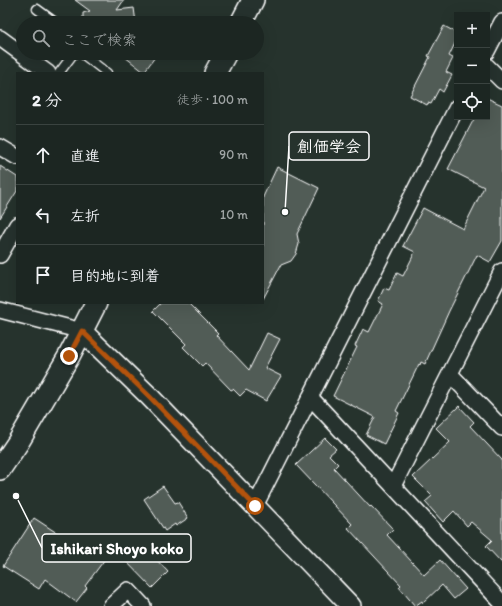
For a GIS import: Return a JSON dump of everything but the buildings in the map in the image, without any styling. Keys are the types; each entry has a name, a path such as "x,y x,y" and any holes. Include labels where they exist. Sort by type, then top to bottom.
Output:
{"main road":[{"path":"245,16 253,0"},
{"path":"216,72 222,60"},
{"path":"0,469 19,441 69,356 96,304"}],"street":[{"path":"489,48 502,22"},
{"path":"0,38 16,50"},
{"path":"30,60 47,72"},
{"path":"490,69 502,81"},
{"path":"255,506 454,113"},
{"path":"0,147 16,156"},
{"path":"0,255 16,227"},
{"path":"393,486 502,271"},
{"path":"0,310 82,331 149,396 351,606"},
{"path":"450,374 502,428"},
{"path":"310,397 502,603"},
{"path":"111,606 128,590 144,606"}],"lane":[{"path":"37,8 47,16"},
{"path":"60,72 69,60"},
{"path":"90,60 106,72"}],"place":[{"name":"創価学会","path":"285,212"},
{"name":"Ishikari Shoyo koko","path":"16,496"}],"route":[{"path":"69,356 82,331 149,396 255,506"}]}
